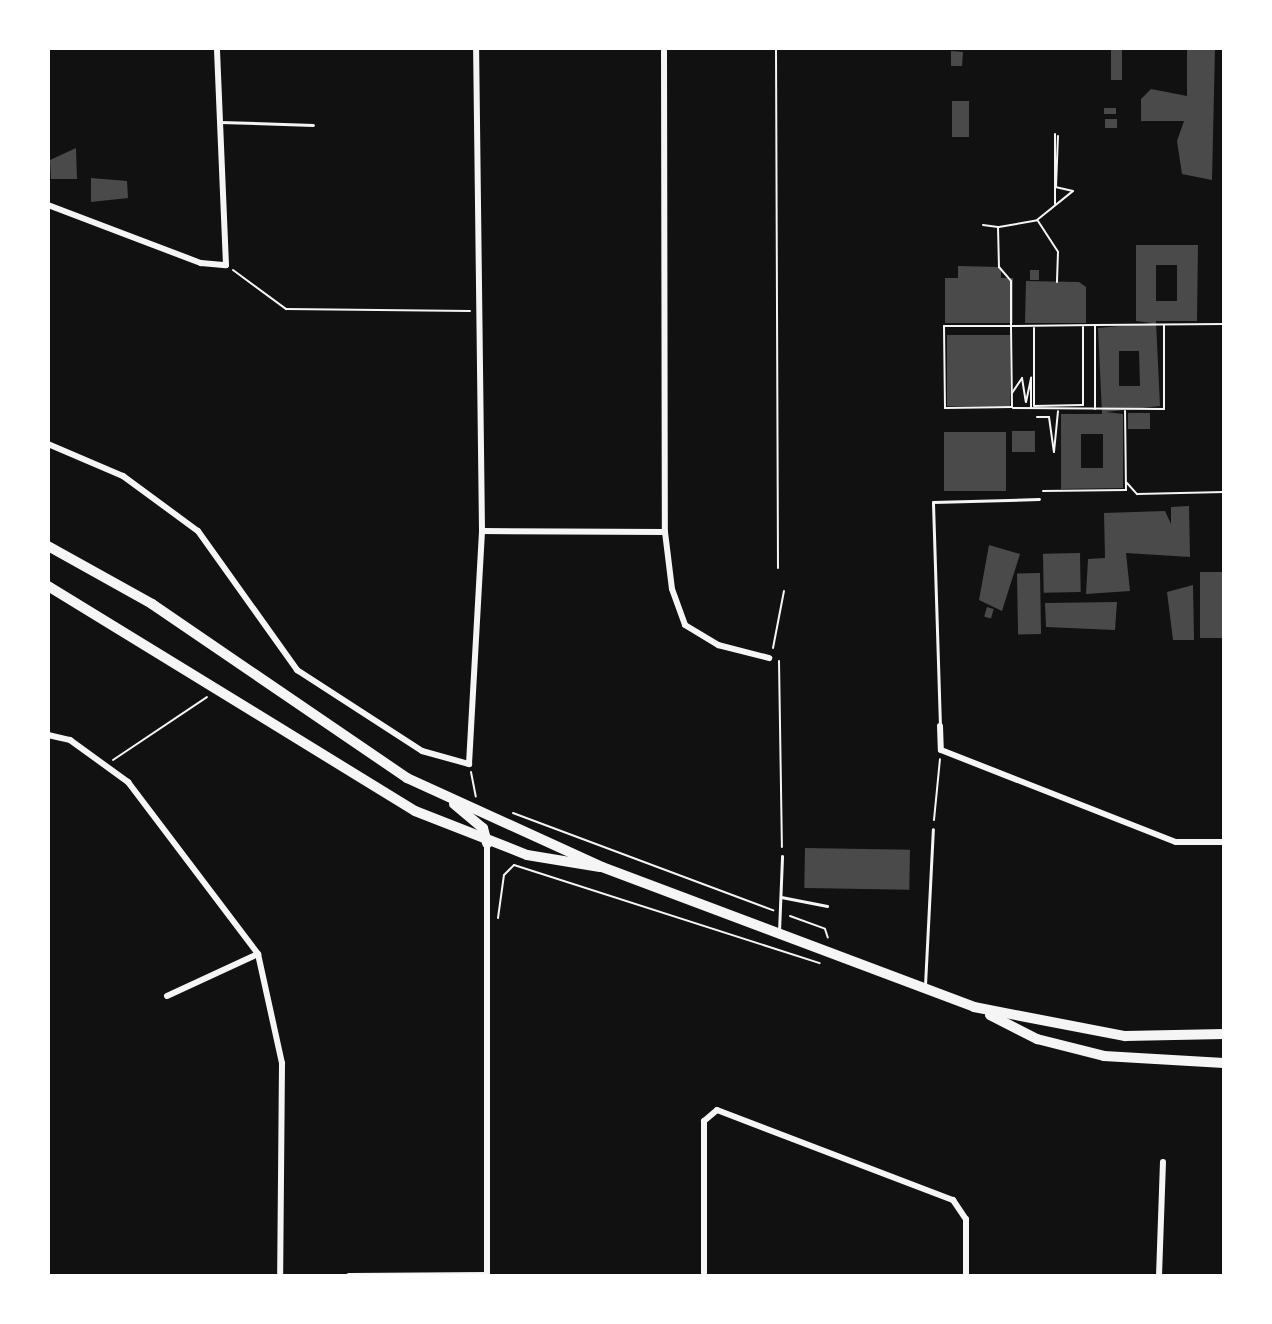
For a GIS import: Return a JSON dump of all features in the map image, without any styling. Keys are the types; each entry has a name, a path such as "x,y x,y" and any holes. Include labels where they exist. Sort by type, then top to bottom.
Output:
{"highway":[{"path":"48,546 152,604 453,803 483,828 487,843"},
{"path":"48,586 387,795 487,843 563,865 602,867"},
{"path":"453,803 602,867 974,1007 1037,1039 1104,1056 1224,1063"},
{"path":"974,1007 1125,1036 1224,1034"}],"street":[{"path":"48,205 201,263 226,265 217,48"},
{"path":"48,444 123,476 198,531 297,670 422,751 469,764 482,531 476,48"},
{"path":"664,48 665,532 685,625 718,645 769,658"},
{"path":"482,531 665,532"},
{"path":"940,726 941,750 1176,842 1224,842"},
{"path":"48,735 107,763 233,912 258,954 282,1063 280,1276"},
{"path":"349,1276 487,1276 487,843"},
{"path":"167,996 258,954"},
{"path":"704,1276 704,1121 717,1110 953,1200 966,1219 966,1276"},
{"path":"1159,1276 1163,1162"}],"lane":[{"path":"220,122 313,125"},
{"path":"940,726 933,502 1039,499"},
{"path":"925,989 933,829"},
{"path":"779,933 777,912 781,897 782,856"},
{"path":"781,897 827,906"}],"path":[{"path":"776,48 778,568"},
{"path":"983,225 998,227 1037,220 1055,206 1073,188 1056,187 1056,135 1055,206"},
{"path":"1037,220 1058,252 1057,282"},
{"path":"998,227 999,267 1011,281 1012,407"},
{"path":"226,265 286,309 477,312"},
{"path":"1164,325 1164,409 945,408 944,326 1224,324"},
{"path":"1083,325 1083,405"},
{"path":"1095,325 1095,408"},
{"path":"1034,326 1034,406"},
{"path":"1083,342 1095,342"},
{"path":"1083,375 1095,375"},
{"path":"1012,393 1022,378 1026,402 1031,378 1031,409"},
{"path":"1031,409 1034,406 1083,405 1095,408"},
{"path":"1037,417 1049,417 1054,452 1058,410"},
{"path":"1039,499 1039,491 1126,490 1125,410"},
{"path":"1126,482 1137,494 1224,492"},
{"path":"782,856 784,663 769,658 784,591"},
{"path":"107,763 208,696"},
{"path":"933,829 941,750"},
{"path":"469,764 477,801"},
{"path":"501,811 655,861 830,933"},
{"path":"487,925 503,914 504,875 514,865 818,968"}],"building":[{"path":"1187,48 1215,48 1212,180 1182,174 1177,141 1184,121 1141,121 1141,99 1151,89 1187,96"},
{"path":"1111,50 1122,50 1122,80 1111,80"},
{"path":"951,51 963,52 962,66 951,66"},
{"path":"952,101 969,101 969,137 952,137"},
{"path":"1104,108 1116,108 1116,114 1104,114"},
{"path":"1105,119 1117,119 1117,128 1105,128"},
{"path":"76,148 77,179 51,179 50,160"},
{"path":"91,178 127,181 128,198 91,202"},
{"path":"1136,245 1198,245 1197,321 1156,321 1160,406 1106,412 1123,414 1123,488 1061,489 1061,414 1102,414 1098,328 1152,323 1136,321","holes":["1156,265 1177,265 1177,301 1156,301","1119,351 1139,351 1140,386 1119,386","1081,434 1103,434 1103,468 1081,468"]},
{"path":"958,266 1001,267 1001,278 1013,278 1013,323 945,323 945,278 958,278"},
{"path":"1030,270 1039,270 1039,280 1030,280"},
{"path":"1026,281 1079,282 1086,287 1086,323 1025,323"},
{"path":"947,335 1010,335 1010,406 947,406"},
{"path":"1128,413 1150,413 1150,429 1128,429"},
{"path":"1012,431 1035,431 1035,452 1012,452"},
{"path":"944,432 1006,432 1006,491 944,491"},
{"path":"1189,506 1190,557 1126,553 1130,591 1086,594 1088,559 1105,558 1104,513 1165,511 1171,524 1171,507"},
{"path":"989,545 1020,554 1002,611 979,600"},
{"path":"1080,553 1081,592 1044,593 1043,554"},
{"path":"1200,572 1224,572 1224,638 1200,638"},
{"path":"1017,573 1040,573 1041,634 1018,634"},
{"path":"1193,585 1194,640 1173,640 1167,592"},
{"path":"1117,602 1115,630 1046,627 1045,603"},
{"path":"987,607 994,609 991,619 984,617"},
{"path":"805,848 910,850 909,890 804,888"}]}
